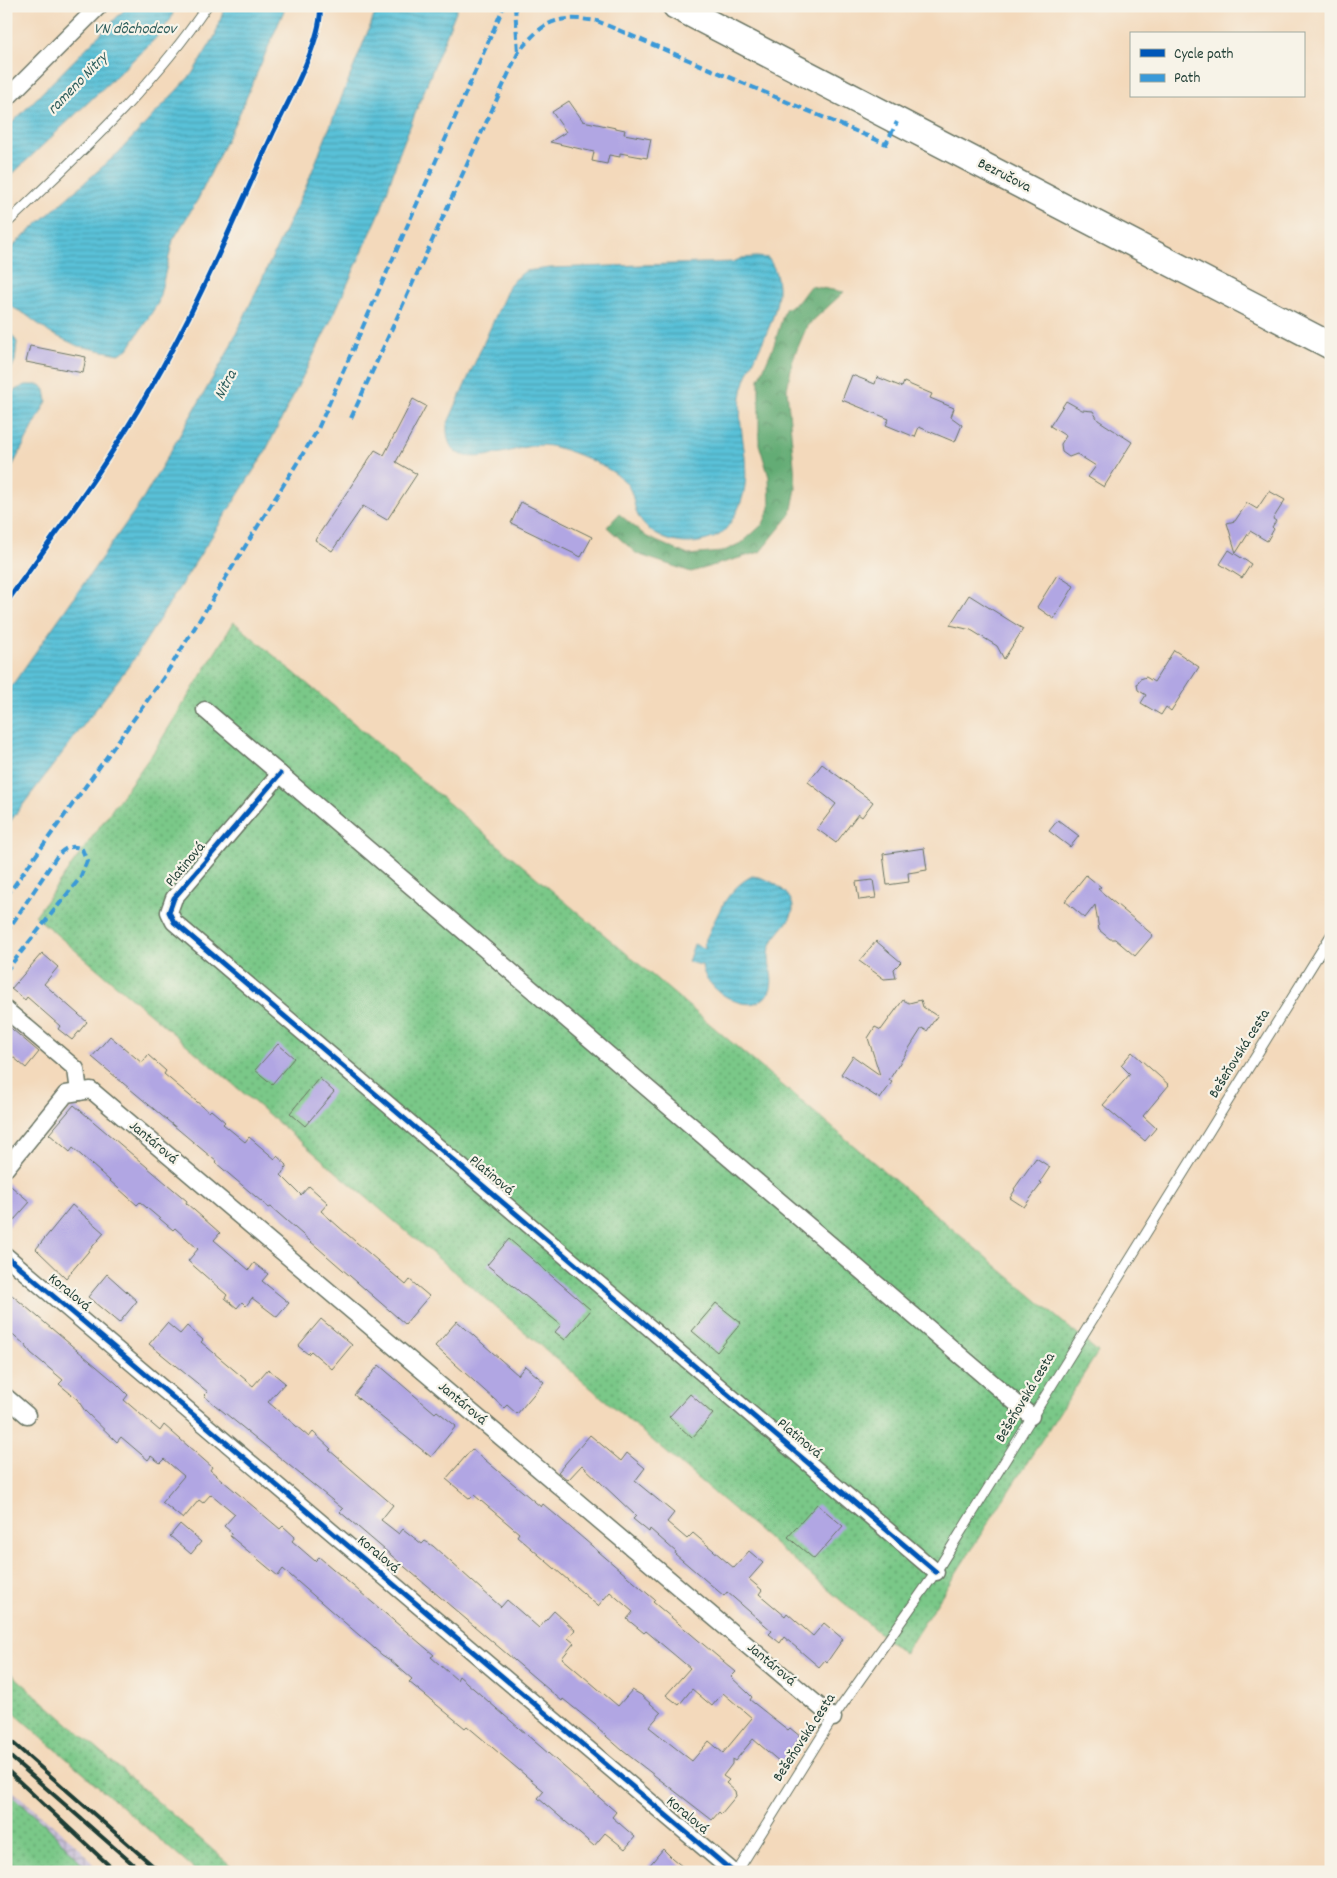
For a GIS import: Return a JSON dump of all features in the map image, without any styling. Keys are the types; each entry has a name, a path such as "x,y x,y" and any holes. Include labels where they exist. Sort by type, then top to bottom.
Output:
{"main road":[{"name":"Bezručova","path":"676,6 1331,346"}],"street":[{"path":"6,99 99,6"},
{"path":"205,710 1031,1416"},
{"name":"Platinová","path":"280,774 174,898 169,912 174,922 936,1572"},
{"path":"6,1010 76,1070 85,1091 66,1094 6,1168"},
{"name":"Jantárová","path":"85,1091 833,1718"},
{"name":"Koralová","path":"6,1256 733,1872"},
{"path":"6,1397 27,1415"}],"lane":[{"path":"6,224 82,151 171,56 207,6"},
{"name":"Bešeňovská cesta","path":"738,1872 833,1718 936,1572 1331,935"}],"shaded area":[{"path":"6,1785 81,1849 99,1872 6,1872"}],"green space":[{"path":"810,286 844,292 807,326 793,359 787,389 796,488 791,514 760,552 691,572 637,554 607,527 619,514 647,537 688,555 722,552 743,542 763,524 770,508 769,477 759,444 759,379 774,345 785,309 798,302"},
{"path":"234,622 1098,1352 904,1654 35,916 155,750"},
{"path":"6,1669 238,1872 197,1872 6,1706"},
{"path":"6,1791 46,1825 90,1872 6,1872"}],"water":[{"name":"VN dôchodcov","path":"128,6 175,6 171,19 154,40 6,180 6,129"},
{"path":"225,6 286,6 241,110 198,199 173,240 158,303 128,349 119,354 78,346 50,333 25,314 6,304 6,257 16,243 118,153 192,74 215,36"},
{"name":"Nitra","path":"378,6 458,6 399,154 381,210 334,314 264,454 134,659 6,827 6,694 143,499 226,355 307,184"},
{"path":"742,258 768,258 776,273 778,288 776,304 772,320 745,381 741,398 740,415 746,467 741,502 730,523 719,535 699,542 684,543 669,540 655,534 639,518 631,492 626,483 610,470 573,453 541,445 498,454 468,456 456,452 449,442 447,425 510,284 525,271 551,268 733,262"},
{"path":"6,327 17,342 15,361 6,379"},
{"path":"26,385 41,385 45,390 47,401 6,478 6,399 15,390"},
{"path":"752,876 765,879 780,887 793,906 789,920 770,948 771,988 763,999 755,1003 745,1004 735,1001 716,990 709,982 702,965 688,962 694,944 706,949 704,943 728,896"}],"building":[{"path":"569,101 583,121 625,130 624,134 651,139 647,158 620,153 620,157 609,155 607,164 592,161 594,152 550,142 566,132 552,112"},
{"path":"30,346 86,357 83,373 26,362"},
{"path":"852,375 875,384 877,377 902,387 904,382 932,394 930,398 954,408 951,417 962,425 955,442 919,427 915,437 886,425 889,419 842,400"},
{"path":"413,399 426,406 396,462 417,474 387,520 363,506 332,551 315,540 375,450 384,455"},
{"path":"1066,401 1082,410 1093,411 1098,420 1132,442 1104,487 1088,477 1096,466 1077,454 1069,457 1062,452 1061,444 1066,436 1050,426"},
{"path":"1269,491 1285,500 1273,519 1276,521 1272,527 1274,529 1267,541 1250,531 1236,553 1227,523 1235,521 1247,503 1257,509"},
{"path":"521,502 592,537 581,557 511,523"},
{"path":"1229,550 1251,564 1242,578 1220,564"},
{"path":"1057,575 1074,586 1054,619 1037,607"},
{"path":"969,595 1023,629 1004,659 997,646 971,630 950,625"},
{"path":"1174,650 1199,667 1171,711 1166,707 1161,715 1141,703 1146,695 1138,690 1137,684 1140,679 1146,677 1154,682"},
{"path":"822,764 873,802 862,817 858,814 836,843 817,829 836,804 808,782"},
{"path":"1058,820 1079,836 1070,847 1049,831"},
{"path":"924,848 927,870 908,873 909,882 887,885 883,854"},
{"path":"1086,875 1101,887 1098,889 1153,935 1135,956 1115,939 1110,939 1099,930 1095,905 1085,918 1065,901"},
{"path":"873,880 876,898 859,900 856,882"},
{"path":"876,941 901,962 894,969 896,978 884,979 859,961"},
{"path":"42,953 58,967 44,984 87,1022 72,1040 58,1029 60,1026 27,997 25,1000 11,989"},
{"path":"903,1000 909,1003 921,1000 923,1007 937,1016 927,1031 922,1028 889,1080 892,1082 880,1099 841,1074 853,1056 880,1075 868,1038 875,1027 881,1030"},
{"path":"6,1024 39,1052 26,1068 6,1051"},
{"path":"110,1036 142,1063 148,1055 166,1071 164,1074 209,1112 211,1110 225,1122 223,1124 245,1142 249,1137 275,1159 277,1156 287,1165 281,1175 301,1195 309,1186 328,1203 321,1211 406,1285 410,1280 429,1296 405,1324 271,1207 269,1208 92,1057"},
{"path":"278,1044 294,1058 272,1084 255,1070"},
{"path":"1132,1052 1169,1085 1143,1116 1156,1128 1145,1141 1103,1105 1130,1074 1121,1065"},
{"path":"319,1078 334,1092 305,1126 290,1113"},
{"path":"74,1105 187,1201 186,1203 220,1233 214,1240 249,1270 254,1263 268,1274 262,1281 289,1303 277,1317 252,1298 246,1306 242,1302 237,1308 225,1298 227,1295 188,1261 198,1249 175,1228 173,1230 140,1202 137,1205 73,1148 70,1152 49,1134"},
{"path":"1036,1158 1050,1167 1040,1182 1042,1183 1024,1207 1010,1198 1014,1189"},
{"path":"6,1182 30,1202 6,1229"},
{"path":"72,1205 104,1233 66,1278 36,1249"},
{"path":"509,1239 591,1310 565,1340 555,1332 561,1325 487,1265"},
{"path":"107,1274 137,1301 119,1323 88,1297"},
{"path":"6,1290 116,1383 128,1395 124,1400 160,1431 164,1425 212,1467 210,1470 280,1529 283,1526 295,1537 292,1541 315,1561 319,1557 434,1655 431,1657 457,1680 459,1676 616,1812 612,1817 635,1837 625,1849 605,1833 594,1846 538,1798 544,1791 467,1726 465,1728 409,1682 412,1679 283,1569 278,1576 230,1536 232,1533 224,1526 235,1514 211,1494 203,1503 199,1500 183,1519 162,1502 184,1476 164,1459 160,1463 151,1456 148,1460 121,1437 117,1442 85,1411 77,1399 59,1384 63,1380 31,1353 6,1328"},
{"path":"716,1303 741,1323 717,1352 692,1331"},
{"path":"321,1319 352,1345 332,1369 311,1351 308,1354 298,1346"},
{"path":"457,1321 518,1375 525,1366 544,1382 517,1414 507,1405 504,1408 435,1346"},
{"path":"167,1323 180,1334 187,1326 203,1340 201,1342 253,1386 268,1369 285,1383 268,1402 309,1437 313,1432 331,1449 329,1450 393,1505 381,1520 399,1534 403,1529 422,1544 425,1541 433,1546 501,1607 507,1600 539,1628 554,1611 575,1630 568,1638 574,1643 562,1658 618,1706 632,1690 641,1695 661,1713 649,1727 692,1761 709,1741 723,1753 752,1718 723,1693 712,1706 692,1689 679,1705 666,1695 690,1668 646,1631 644,1633 627,1619 633,1612 610,1592 598,1606 517,1536 519,1533 474,1495 470,1499 446,1479 472,1449 541,1507 543,1504 655,1600 653,1602 736,1672 731,1677 752,1697 750,1700 788,1730 790,1728 801,1737 793,1746 795,1748 781,1763 753,1739 735,1761 732,1759 732,1764 723,1776 729,1780 726,1783 735,1791 736,1796 721,1814 719,1812 712,1820 623,1751 599,1728 563,1699 562,1701 340,1512 343,1509 204,1396 208,1392 149,1344"},
{"path":"379,1365 435,1413 437,1411 456,1426 431,1457 354,1395"},
{"path":"690,1394 713,1414 692,1438 669,1417"},
{"path":"590,1435 621,1461 627,1453 645,1468 635,1481 674,1513 667,1522 687,1539 693,1533 734,1568 749,1551 763,1563 749,1579 762,1590 759,1594 785,1616 787,1613 813,1636 824,1623 843,1639 827,1662 825,1660 819,1667 784,1637 780,1643 769,1634 772,1631 727,1592 724,1596 675,1554 676,1552 650,1529 649,1532 633,1519 636,1516 582,1465 568,1480 558,1472"},
{"path":"817,1504 843,1526 814,1559 788,1537"},
{"path":"180,1524 201,1542 191,1554 170,1536"},
{"path":"663,1849 672,1858 689,1872 644,1872"}],"railway":[{"path":"6,1737 160,1872"},
{"path":"6,1753 142,1872"},
{"path":"6,1769 116,1872"}],"marked path":[{"path":"6,897 164,677 317,431 504,6"},
{"path":"515,6 518,53"},
{"path":"351,418 518,53 536,33 552,22 571,19 597,21 886,144 897,122"},
{"path":"6,933 57,856 68,848 82,849 87,861 80,878 6,971"}],"cycle path":[{"path":"6,603 117,444 184,326 311,52 320,19 320,6"},
{"path":"280,774 174,898 169,912 174,922 936,1572"},
{"path":"6,1256 733,1872"}],"water label":[{"name":"rameno Nitry","path":"78,84"}]}
